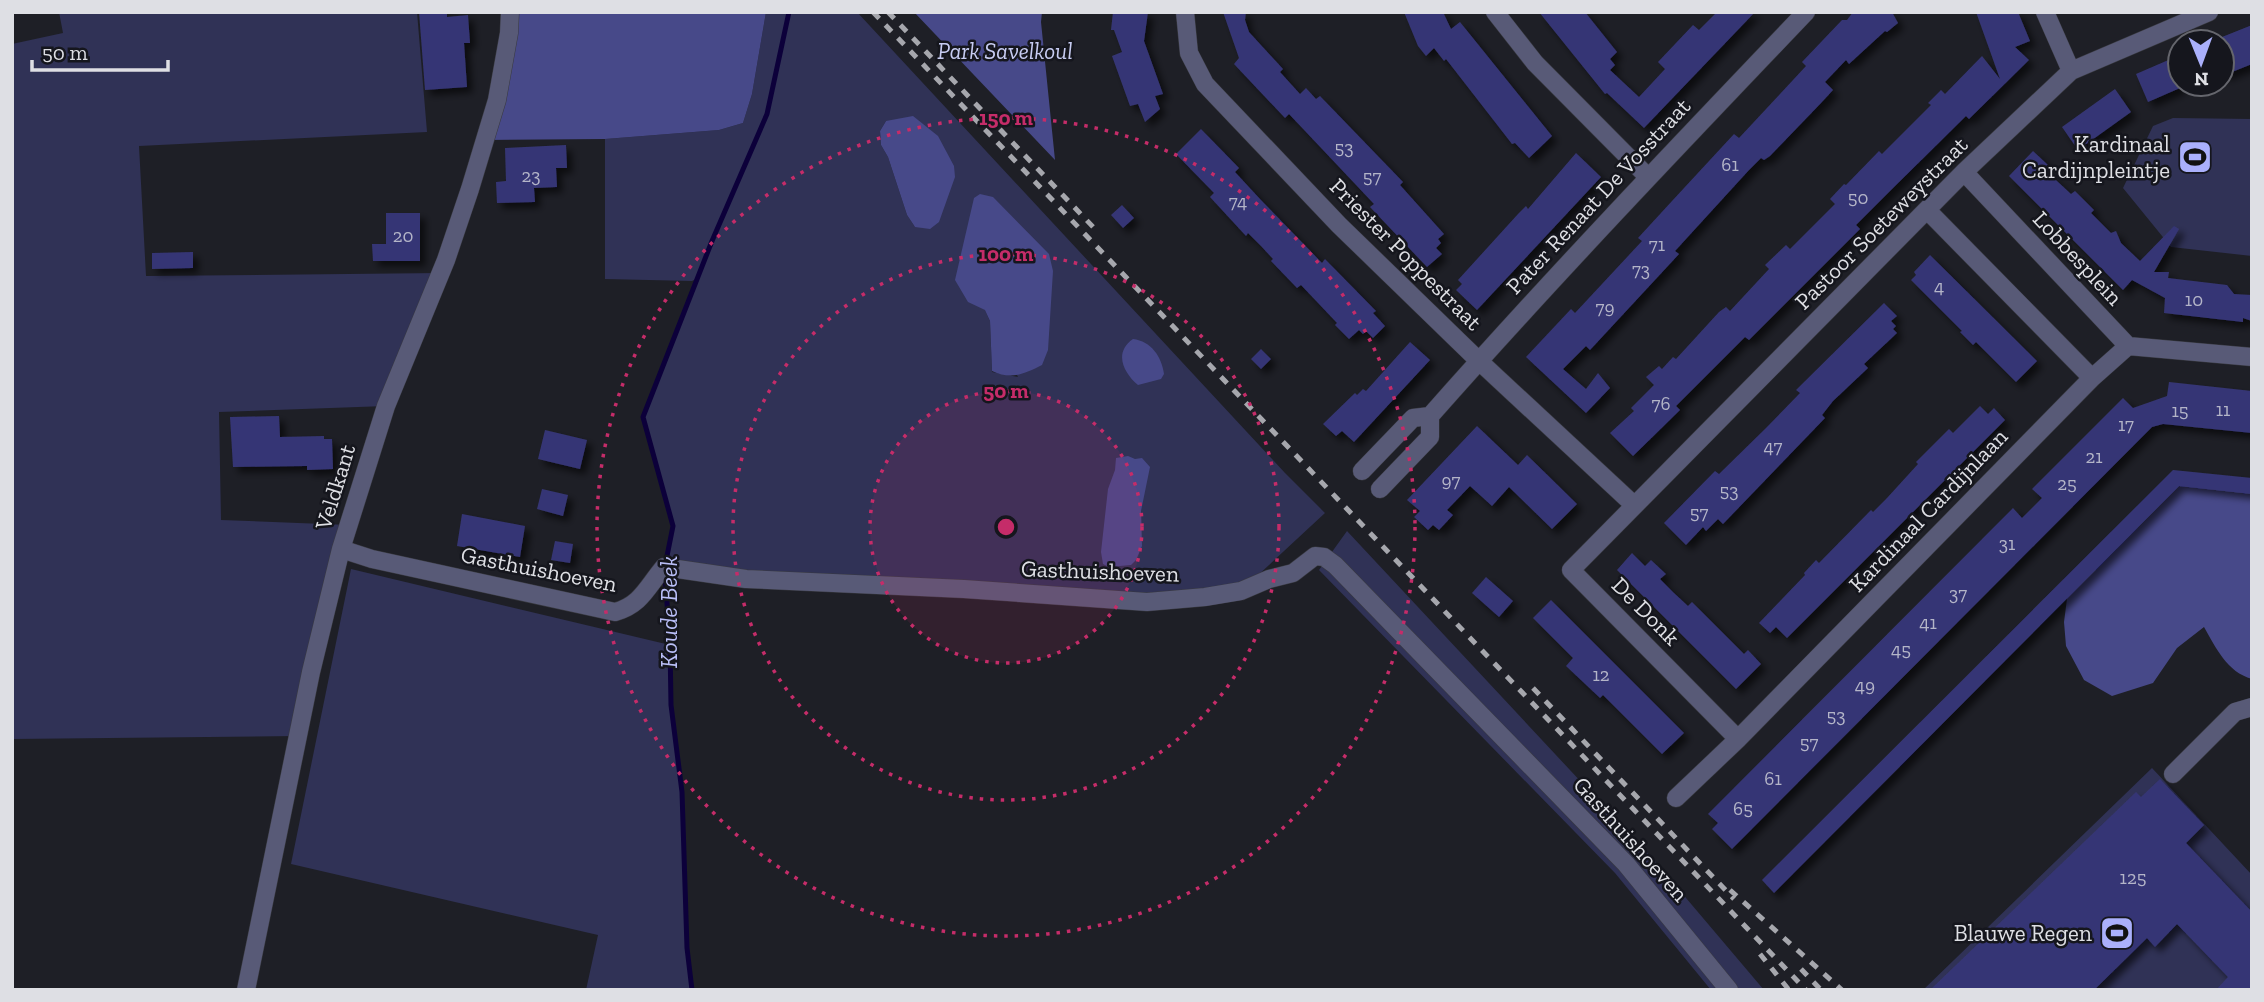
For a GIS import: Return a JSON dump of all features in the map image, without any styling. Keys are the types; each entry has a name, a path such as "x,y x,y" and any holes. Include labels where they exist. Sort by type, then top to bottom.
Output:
{"street":[{"name":"Veldkant","path":"246,990 310,672 341,549 386,406 446,260 470,189 497,100 510,12"},
{"name":"Priester Poppestraat","path":"1185,12 1189,53 1205,84 1339,225 1479,360 1628,512"},
{"path":"1495,12 1535,63 1648,177"},
{"name":"Pater Renaat De Vosstraat","path":"1380,489 1430,437 1430,416 1479,360 1648,177 1806,12"},
{"path":"2045,12 2071,71"},
{"name":"Pastoor Soeteweystraat","path":"1628,512 1964,172 2071,71 2209,12"},
{"name":"Lobbesplein","path":"1964,172 2128,346"},
{"path":"1927,211 2092,378"},
{"path":"2128,346 2252,357"},
{"name":"Kardinaal Cardijnlaan","path":"1676,798 1738,739 2092,378 2128,346"},
{"name":"Pater Renaat De Vosstraat","path":"1363,471 1413,418 1430,416"},
{"name":"De Donk","path":"1628,512 1571,570 1738,739"},
{"name":"Gasthuishoeven","path":"341,549 372,559 615,612 627,609 637,602 664,567 746,579 964,589 1147,602 1241,591 1269,579 1293,573 1315,556 1324,557 1335,565 1626,863 1729,990"},
{"path":"2173,774 2235,712 2252,707"}],"shaded area":[{"path":"59,12 417,12 427,132 139,146 146,276 440,273 386,406 219,412 221,520 349,525 298,736 12,739 12,44 63,33"},
{"path":"766,12 857,12 1325,513 1241,591 1205,597 664,567 673,526 643,417 698,278 692,281 605,279 605,139 719,130 743,123 752,94","holes":["886,121 915,227 907,215 888,157 881,145 880,131","985,310 1018,377 992,372 990,321"]},
{"name":"Kardinaal Cardijnpleintje","path":"2173,118 2252,119 2252,256 2171,247 2123,188 2153,126"},
{"path":"1347,531 1653,859 1764,990 1711,990 1615,873 1319,570"},
{"path":"351,569 670,645 671,705 682,792 687,948 692,990 586,990 598,935 291,864"},
{"name":"Blauwe Regen","path":"2152,768 2252,875 2252,990 1923,990"}],"green space":[{"path":"510,12 766,12 752,94 743,123 719,130 605,139 485,140"},
{"name":"Park Savelkoul","path":"914,12 1042,12 1055,160"},
{"path":"913,116 938,136 954,166 955,177 939,222 930,229 915,227 907,215 888,157 881,145 880,131 886,121"},
{"path":"980,194 993,197 1049,254 1053,271 1048,350 1042,365 1017,375 992,371 990,321 985,310 968,302 955,280 974,198"},
{"path":"1133,339 1150,346 1158,356 1164,374 1161,379 1138,385 1128,375 1122,357 1123,350"},
{"path":"1116,458 1142,458 1150,467 1141,511 1142,546 1131,565 1109,567 1103,564 1101,552 1108,489"},
{"path":"2179,481 2252,488 2252,679 2243,676 2229,665 2204,627 2177,648 2153,683 2112,696 2084,680 2066,646 2064,622 2068,591"}],"building":[{"path":"419,12 447,12 447,17 468,15 470,43 464,43 467,87 425,90"},
{"path":"1113,12 1148,12 1144,41 1163,94 1155,96 1160,109 1145,122 1138,104 1130,106 1112,56 1122,52 1114,30 1111,30"},
{"path":"1223,12 1246,12 1245,20 1249,32 1283,69 1280,72 1300,94 1306,88 1316,99 1320,96 1403,182 1400,185 1444,234 1438,239 1441,243 1436,248 1442,254 1427,267 1370,207 1374,204 1289,114 1285,118 1234,64 1239,58"},
{"path":"1404,12 1443,12 1451,29 1460,22 1552,136 1529,158 1515,143 1512,144 1446,59 1444,61 1434,48 1426,56 1418,46"},
{"path":"1539,12 1585,12 1617,52 1610,59 1615,65 1610,70 1639,97 1665,69 1658,62 1693,25 1699,30 1717,12 1755,12 1644,128 1605,94"},
{"path":"1853,12 1892,12 1898,23 1885,31 1849,64 1846,60 1825,82 1833,90 1770,156 1764,160 1761,158 1749,170 1675,251 1679,254 1590,350 1586,346 1563,369 1586,389 1598,373 1610,388 1586,413 1526,357 1571,309 1575,313 1642,241 1638,238 1672,201 1734,134 1739,138 1806,66 1802,62"},
{"path":"1976,12 2018,12 2030,41 2015,47 2029,60 1969,119 1966,116 1856,225 1860,229 1749,340 1745,337 1676,406 1680,410 1633,456 1610,433 1634,411 1631,408 1654,385 1646,377 1659,366 1662,369 1673,357 1676,359 1719,312 1726,307 1730,311 1769,269 1765,265 1786,245 1790,249 1835,204 1830,199 1844,184 1879,151 1882,154 1931,105 1928,103 1941,90 1945,94 1982,56 2000,79"},
{"path":"2252,25 2252,64 2236,70 2236,31"},
{"path":"2166,61 2166,94 2148,102 2136,74"},
{"path":"2115,89 2131,112 2078,150 2062,127"},
{"path":"1201,129 1239,168 1235,172 1260,199 1322,263 1325,259 1376,311 1373,313 1385,326 1373,338 1366,331 1363,334 1359,330 1349,339 1301,285 1297,288 1271,261 1273,259 1261,246 1248,233 1246,236 1210,197 1214,193 1176,154"},
{"path":"566,145 567,168 556,168 557,187 534,188 535,202 497,203 496,182 506,181 505,148"},
{"path":"2033,151 2048,165 2044,169 2071,194 2075,191 2094,210 2091,213 2111,233 2116,231 2121,243 2140,261 2174,226 2179,229 2154,272 2169,272 2168,278 2227,285 2234,294 2252,295 2252,321 2243,318 2243,322 2164,313 2165,298 2132,280 2123,290 2009,176"},
{"path":"1576,153 1601,177 1477,310 1456,290 1462,284 1458,280 1518,214 1526,206 1528,209"},
{"path":"1122,205 1134,218 1123,228 1111,215"},
{"path":"386,213 420,213 420,261 373,261 372,244 386,244"},
{"path":"193,252 193,268 152,269 152,253"},
{"path":"1930,255 2037,361 2016,382 1976,342 1973,345 1911,280 1916,275 1914,272"},
{"path":"1884,303 1897,316 1891,321 1896,326 1893,329 1897,333 1864,364 1868,368 1833,401 1822,415 1825,418 1723,524 1718,519 1706,531 1703,527 1686,545 1664,523 1715,471 1719,474 1766,428 1800,393 1796,390"},
{"path":"1410,342 1430,360 1354,442 1342,431 1336,436 1323,424 1355,393 1357,395 1363,389 1366,391"},
{"path":"1261,349 1271,359 1261,369 1251,359"},
{"path":"2169,382 2252,391 2252,433 2163,424 2152,427 1732,849 1712,829 1718,823 1708,814 2013,508 2022,518 2042,498 2032,489 2123,398 2133,408 2167,396"},
{"path":"1980,406 1988,414 1994,408 2005,420 1787,638 1776,627 1770,633 1759,623 1816,560 1819,563 1871,510 1873,512 1887,498 1918,464 1916,462 1949,429 1953,433"},
{"path":"279,416 280,437 324,436 324,439 332,439 333,469 307,470 307,466 233,467 230,417"},
{"path":"1477,426 1518,465 1527,455 1577,504 1552,529 1509,487 1492,506 1470,486 1447,510 1453,515 1439,530 1433,525 1428,530 1414,517 1420,511 1407,500"},
{"path":"545,430 587,440 580,469 538,459"},
{"path":"2173,470 2252,478 2252,494 2179,486 1774,893 1762,880"},
{"path":"542,489 568,495 563,516 537,509"},
{"path":"462,514 525,526 520,557 457,546"},
{"path":"555,541 573,544 570,563 551,560"},
{"path":"1632,553 1645,566 1651,560 1666,574 1660,579 1674,593 1688,606 1692,602 1744,654 1748,650 1761,664 1736,689 1617,570"},
{"path":"1486,577 1513,601 1499,617 1472,593"},
{"path":"1551,600 1684,733 1662,754 1603,695 1600,698 1566,666 1573,658 1533,618"},
{"name":"Blauwe Regen","path":"2160,779 2204,825 2186,843 2252,912 2252,990 2216,990 2228,977 2177,924 2155,947 2147,938 2094,990 1930,990 2136,792 2141,797"}],"waterway":[{"name":"Koude Beek","path":"665,566 673,526 643,417 712,241 767,114 789,12"},
{"name":"Koude Beek","path":"665,575 671,705 682,792 687,948 692,990"}],"railway":[{"path":"873,12 1806,990"},
{"path":"888,12 1096,230"},
{"path":"1533,688 1734,899"},
{"path":"1730,890 1842,990"},
{"path":"1760,954 1789,990"},
{"path":"1801,969 1821,990"}],"place":[{"name":"Kardinaal Cardijnpleintje","path":"2195,157"},
{"name":"Blauwe Regen","path":"2117,933"}]}
